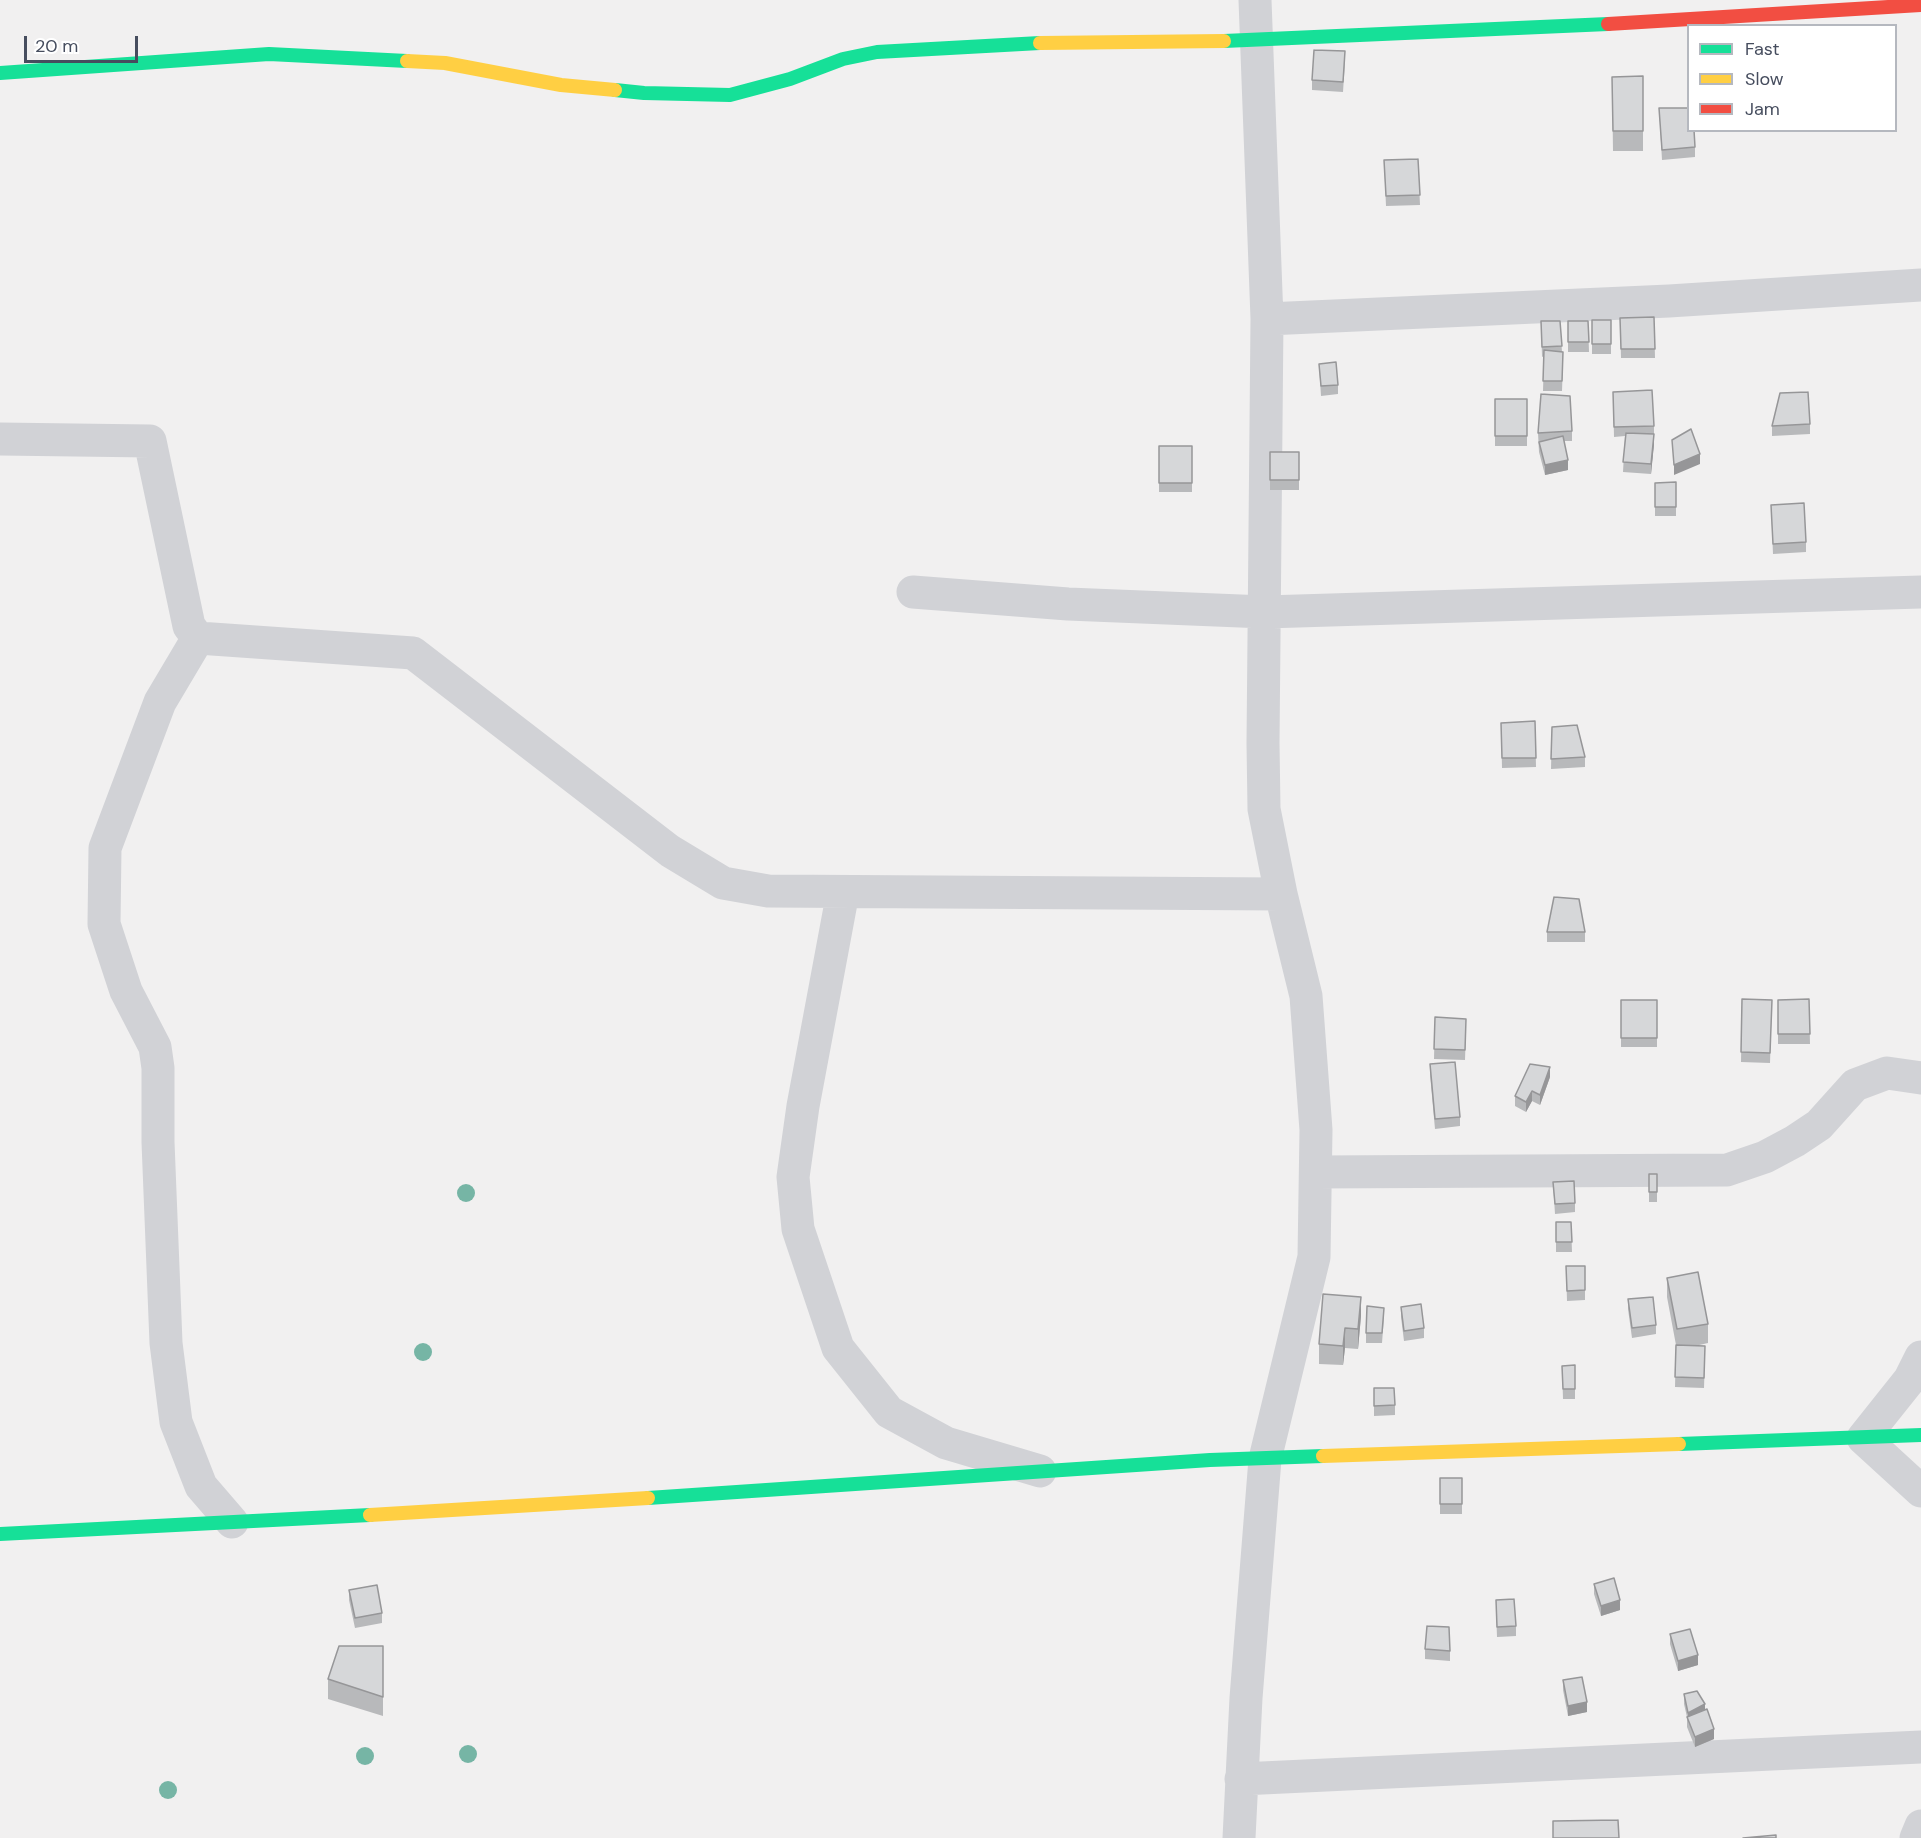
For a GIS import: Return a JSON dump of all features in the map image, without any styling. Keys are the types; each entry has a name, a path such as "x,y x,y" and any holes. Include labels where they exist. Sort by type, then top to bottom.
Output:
{"street":[{"path":"1239,1838 1246,1686 1265,1459 1314,1257 1316,1172 1316,1130 1306,996 1281,894 1264,809 1267,319 1255,0"},
{"path":"0,73 269,54 445,63 561,85 644,93 730,95 790,79 843,59 877,52 1006,44 1256,40 1692,20 1921,5"},
{"path":"1267,319 1669,301 1921,285"},
{"path":"0,439 150,441 189,626 198,638 413,653 670,851 723,883 768,891 1281,894"},
{"path":"913,592 1068,604 1265,612 1921,592"},
{"path":"198,638 160,702 105,848 104,924 126,991 155,1047 158,1068 158,1142 166,1343 176,1422 201,1486 232,1522"},
{"path":"843,892 793,1177 798,1229 838,1348 889,1412 946,1443 1041,1471"},
{"path":"1316,1172 1727,1170 1765,1157 1795,1141 1819,1125 1855,1085 1887,1073 1921,1078"},
{"path":"1863,1438 1910,1379 1921,1357"},
{"path":"0,1534 434,1512 1210,1460 1921,1435"},
{"path":"1863,1438 1921,1491"},
{"path":"1241,1779 1921,1747"},
{"path":"1916,1838 1921,1826"}],"building":[{"path":"1314,50 1345,51 1343,82 1312,80"},
{"path":"1643,76 1643,131 1613,131 1612,77"},
{"path":"1659,108 1687,108 1687,132 1694,132 1695,147 1662,150"},
{"path":"1418,159 1420,195 1386,196 1384,160"},
{"path":"1654,317 1655,349 1621,349 1620,318"},
{"path":"1592,320 1611,320 1611,344 1592,344"},
{"path":"1541,321 1560,321 1562,346 1542,347"},
{"path":"1568,321 1588,321 1589,342 1568,342"},
{"path":"1544,350 1563,352 1562,381 1543,381"},
{"path":"1336,362 1338,385 1321,386 1319,364"},
{"path":"1652,390 1654,426 1614,427 1613,392"},
{"path":"1808,392 1810,424 1772,426 1780,393"},
{"path":"1541,394 1570,396 1572,431 1538,433"},
{"path":"1495,399 1527,399 1527,436 1495,436"},
{"path":"1691,429 1700,454 1674,465 1672,440"},
{"path":"1626,433 1654,434 1651,464 1623,462"},
{"path":"1563,436 1568,460 1545,465 1539,442"},
{"path":"1159,446 1192,446 1192,483 1159,483"},
{"path":"1270,452 1299,452 1299,480 1270,480"},
{"path":"1676,482 1676,507 1655,507 1655,483"},
{"path":"1804,503 1806,542 1773,544 1771,505"},
{"path":"1535,721 1536,758 1502,758 1501,723"},
{"path":"1577,725 1585,757 1551,759 1552,727"},
{"path":"1554,897 1579,899 1585,932 1547,932"},
{"path":"1742,999 1772,1000 1770,1053 1741,1052"},
{"path":"1809,999 1810,1034 1778,1034 1778,1000"},
{"path":"1621,1000 1657,1000 1657,1038 1621,1038"},
{"path":"1435,1017 1466,1019 1465,1050 1434,1049"},
{"path":"1455,1062 1460,1117 1435,1119 1430,1064"},
{"path":"1530,1064 1550,1067 1540,1095 1532,1091 1526,1102 1515,1096"},
{"path":"1649,1174 1657,1174 1657,1192 1649,1192"},
{"path":"1574,1181 1575,1203 1555,1204 1553,1182"},
{"path":"1556,1222 1571,1222 1572,1242 1556,1242"},
{"path":"1566,1266 1585,1266 1585,1290 1567,1291"},
{"path":"1698,1272 1708,1324 1677,1329 1667,1278"},
{"path":"1323,1294 1361,1297 1358,1329 1345,1328 1343,1346 1319,1344"},
{"path":"1653,1297 1656,1325 1632,1328 1628,1299"},
{"path":"1421,1304 1424,1328 1404,1331 1401,1307"},
{"path":"1367,1306 1384,1308 1382,1333 1366,1333"},
{"path":"1676,1345 1705,1346 1704,1378 1675,1377"},
{"path":"1575,1365 1575,1389 1563,1389 1562,1366"},
{"path":"1374,1388 1394,1388 1395,1405 1374,1406"},
{"path":"1440,1478 1462,1478 1462,1504 1440,1504"},
{"path":"1614,1578 1620,1600 1601,1606 1594,1584"},
{"path":"377,1585 382,1613 355,1618 349,1590"},
{"path":"1514,1599 1516,1626 1497,1627 1496,1600"},
{"path":"1427,1626 1449,1627 1450,1651 1425,1649"},
{"path":"1690,1629 1698,1655 1678,1661 1670,1634"},
{"path":"339,1646 383,1646 383,1697 328,1679"},
{"path":"1582,1677 1587,1702 1568,1706 1563,1680"},
{"path":"1697,1691 1705,1704 1688,1713 1684,1694"},
{"path":"1707,1709 1714,1729 1695,1737 1687,1717"},
{"path":"1618,1820 1619,1838 1553,1838 1553,1821"},
{"path":"1776,1835 1776,1838 1743,1838"}],"traffic: fast":[{"path":"1224,41 1608,24"},
{"path":"615,90 730,95 790,79 843,59 877,52 1040,43"},
{"path":"0,73 269,54 407,61"},
{"path":"1679,1444 1921,1435"},
{"path":"648,1498 1210,1460 1323,1456"},
{"path":"0,1534 370,1515"}],"traffic: slow":[{"path":"1040,43 1224,41"},
{"path":"407,61 445,63 561,85 615,90"},
{"path":"1323,1456 1679,1444"},
{"path":"370,1515 648,1498"}],"traffic: jam":[{"path":"1608,24 1921,5"}]}
